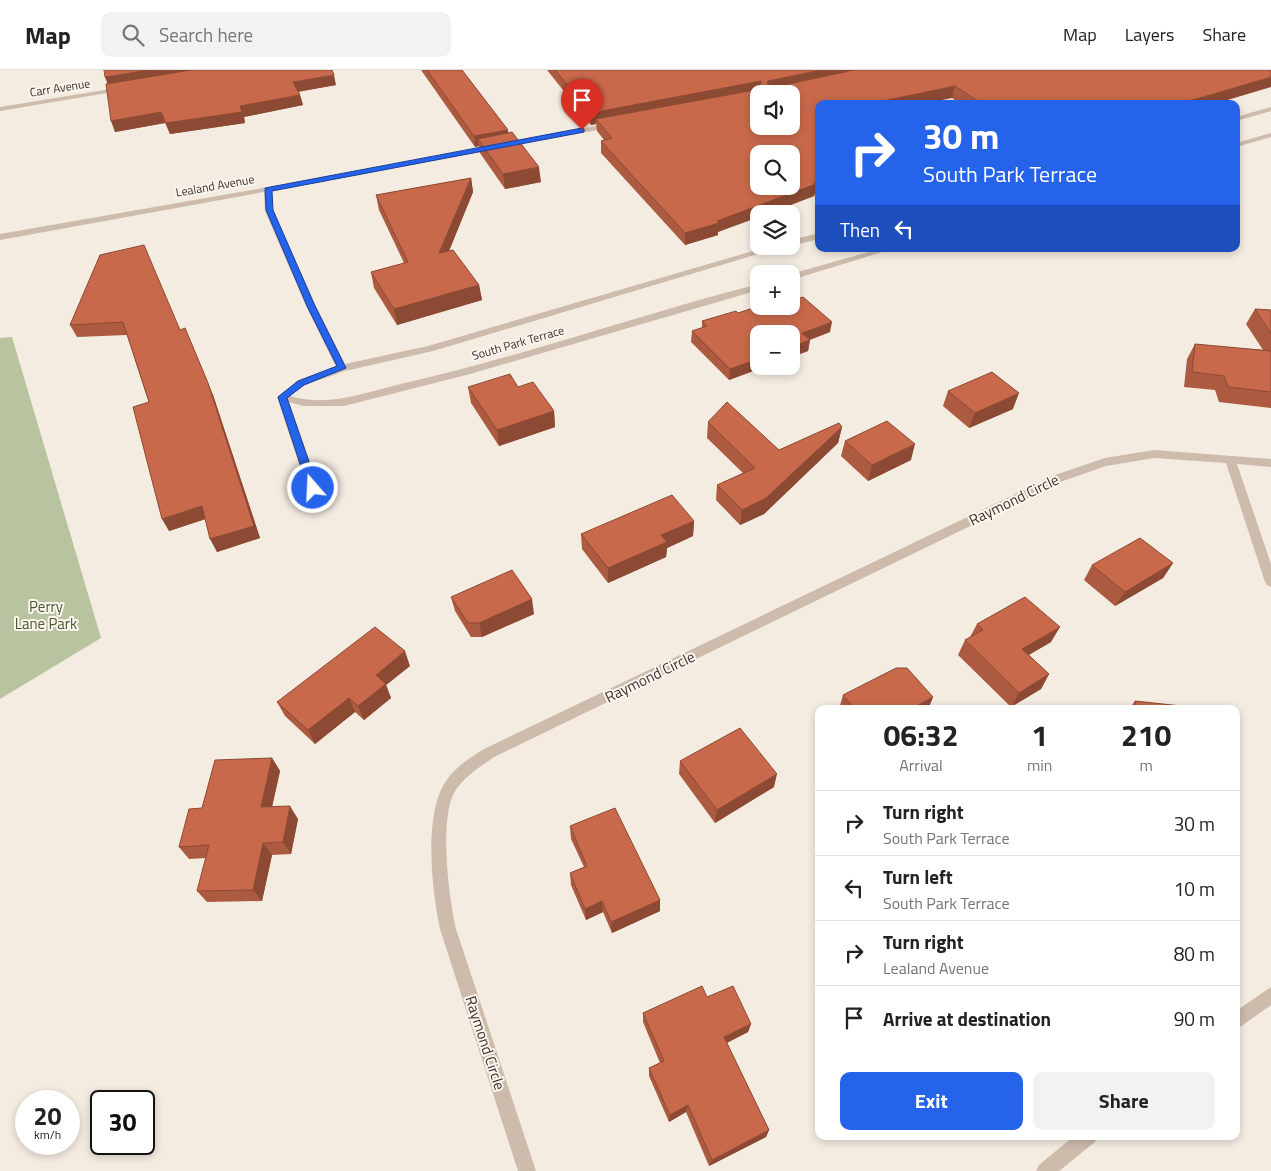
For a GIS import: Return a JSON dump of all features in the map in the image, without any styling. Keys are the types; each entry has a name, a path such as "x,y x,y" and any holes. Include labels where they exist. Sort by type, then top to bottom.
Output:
{"street":[{"name":"Carr Avenue","path":"0,109 132,87"},
{"path":"1240,118 1271,109"},
{"name":"Lealand Avenue","path":"0,237 617,124"},
{"path":"1240,144 1271,135"},
{"path":"268,189 270,210 311,306 342,368"},
{"path":"800,241 815,237"},
{"path":"800,274 878,252"},
{"name":"South Park Terrace","path":"282,397 301,383 342,368 430,349 750,255"},
{"name":"South Park Terrace","path":"282,397 303,403 344,403 466,372 750,290"},
{"path":"282,397 313,488"},
{"name":"Raymond Circle","path":"527,1171 450,935 440,893 438,853 443,805 447,791 461,774 488,753 1059,478 1105,462 1154,454 1271,463"},
{"path":"1230,459 1271,582"},
{"path":"1240,1019 1271,995"},
{"path":"1045,1171 1085,1140"}],"green space":[{"name":"Perry Lane Park","path":"12,337 101,638 0,699 0,338"}],"building":[{"path":"104,70 149,70 105,77"},
{"path":"191,70 332,70 334,75 293,82 300,95 240,106 242,112 166,123 161,112 111,121 106,84"},
{"path":"427,70 462,70 508,130 474,136"},
{"path":"555,70 821,70 768,81 767,84 784,85 760,85 761,81 591,113"},
{"path":"854,70 1271,70 1271,77 1192,100 976,100 955,86 888,100 815,100 815,184 800,190 800,145 750,145 750,195 787,195 760,205 750,205 750,209 717,221 719,223 685,233 601,141 612,138 596,119 750,91 750,135 800,135 800,85 784,85"},
{"path":"512,132 539,167 503,174 478,139"},
{"path":"471,178 439,253 453,250 479,285 394,309 371,272 408,262 376,195"},
{"path":"144,245 180,330 185,328 208,383 254,526 210,539 202,506 162,519 133,407 149,402 123,322 70,325 100,255"},
{"path":"803,297 832,322 802,333 810,340 800,344 800,325 750,325 750,362 730,369 692,331 707,326 702,321 736,311 738,313 750,309 750,315 800,315 800,298"},
{"path":"1255,309 1271,310 1271,334"},
{"path":"1195,344 1271,351 1271,392 1228,387 1224,376 1192,372"},
{"path":"992,372 1019,393 975,413 948,391"},
{"path":"510,374 518,387 533,382 554,411 497,430 468,387"},
{"path":"727,402 779,450 839,423 842,427 766,498 742,510 717,485 755,468 708,422"},
{"path":"887,421 915,444 872,465 845,441"},
{"path":"672,495 694,521 661,535 667,542 608,568 581,534"},
{"path":"1140,538 1173,563 1125,592 1092,565"},
{"path":"512,570 532,599 479,623 468,623 451,597"},
{"path":"1025,597 1060,627 1022,649 1049,674 1019,693 965,640 983,630 977,624"},
{"path":"375,627 405,651 376,675 386,684 358,706 349,698 308,730 277,702"},
{"path":"896,668 907,668 933,697 918,705 852,705 843,695"},
{"path":"1135,701 1172,705 1136,705"},
{"path":"740,728 777,774 717,810 680,761"},
{"path":"272,758 261,807 290,806 283,842 263,843 253,890 197,891 209,845 179,847 189,809 202,808 215,760"},
{"path":"615,808 660,900 611,922 602,901 585,909 570,873 587,866 570,826"},
{"path":"702,986 707,997 733,986 751,1024 724,1037 769,1130 712,1160 688,1105 670,1115 649,1068 664,1061 643,1013"}],"route":[{"path":"313,488 282,397 301,383 342,368 311,306 270,210 268,189 582,130"}]}
